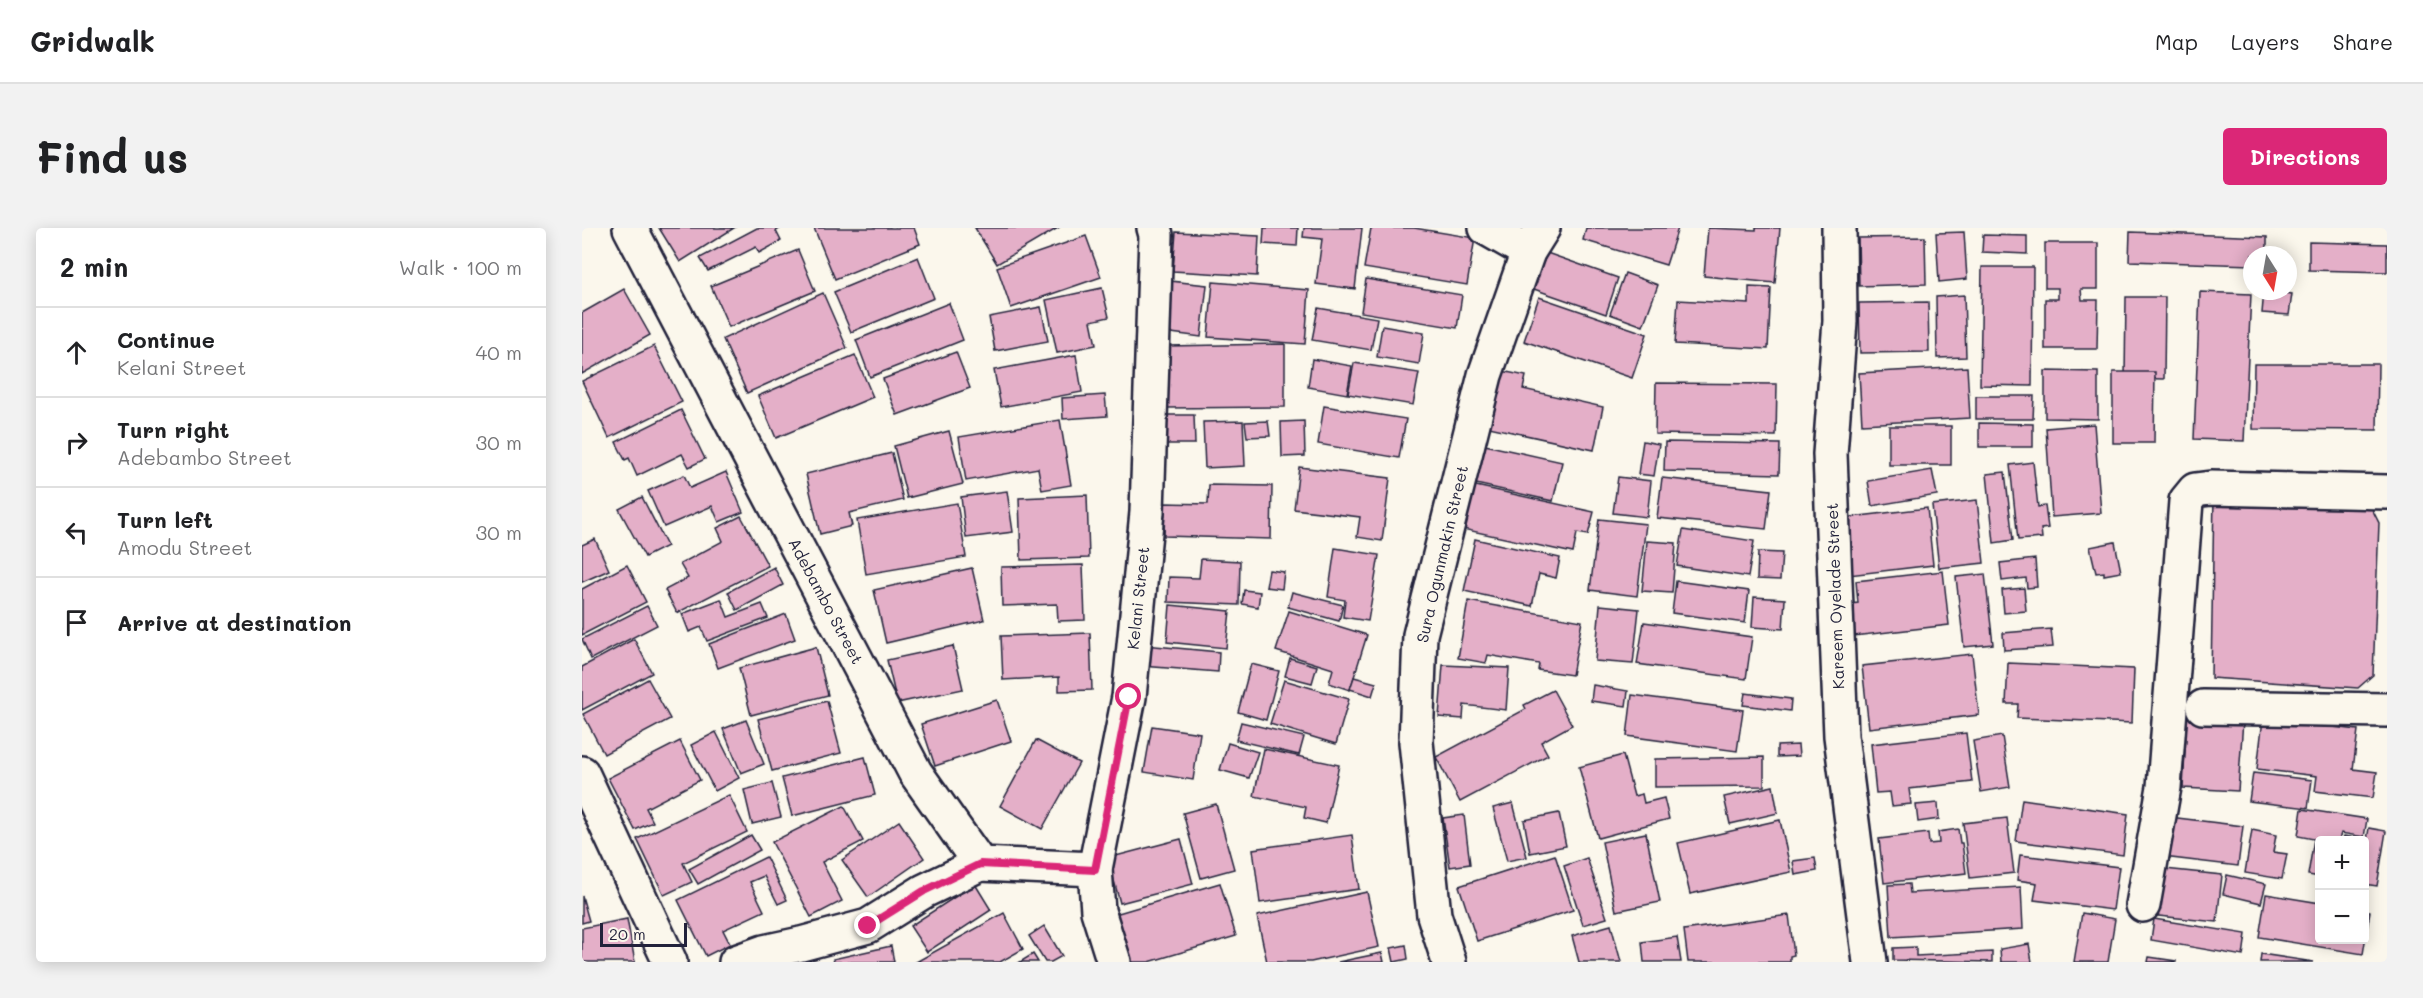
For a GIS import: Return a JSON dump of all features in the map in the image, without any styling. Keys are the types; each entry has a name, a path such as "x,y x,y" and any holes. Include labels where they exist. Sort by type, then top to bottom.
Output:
{"street":[{"name":"Adebambo Street","path":"630,228 915,772 980,864"},
{"name":"Kelani Street","path":"1114,962 1098,911 1095,870 1129,697 1146,523 1156,247 1154,228"},
{"path":"1486,228 1535,240"},
{"name":"Kareem Oyelade Street","path":"1839,228 1840,321 1830,454 1841,736 1870,962"},
{"name":"Sura Ogunmakin Street","path":"1449,962 1434,915 1416,742 1420,635 1485,375 1535,240"},
{"path":"2143,905 2164,787 2186,501 2194,490 2211,488 2387,492"},
{"path":"2203,707 2387,710"},
{"path":"582,773 670,962"},
{"path":"736,962 764,952 868,926 924,891 980,864 1095,870"}],"building":[{"path":"659,228 734,228 680,262"},
{"path":"757,228 781,228 776,231 781,241 759,253 756,247 708,271 700,258"},
{"path":"814,228 914,228 920,244 835,279"},
{"path":"975,228 1058,228 997,264"},
{"path":"1264,228 1298,228 1297,246 1263,244"},
{"path":"1304,228 1362,228 1355,289 1316,284 1322,239 1303,237"},
{"path":"1371,228 1414,228 1475,238 1467,285 1364,268"},
{"path":"1586,228 1678,228 1666,265 1583,240"},
{"path":"1708,228 1756,230 1756,228 1780,228 1775,283 1704,276"},
{"path":"1176,232 1259,236 1257,276 1173,271"},
{"path":"1964,232 1967,279 1939,282 1936,233"},
{"path":"2130,232 2267,237 2267,246 2243,246 2243,265 2129,261"},
{"path":"1983,235 2027,236 2027,254 1982,252"},
{"path":"1086,236 1101,277 1011,308 997,267"},
{"path":"1925,237 1926,284 1859,286 1858,238"},
{"path":"2309,242 2387,244 2387,272 2309,270"},
{"path":"2045,243 2098,243 2098,289 2081,289 2082,300 2098,300 2097,349 2045,349 2045,299 2058,299 2058,288 2045,288"},
{"path":"798,250 815,291 729,327 711,286"},
{"path":"1544,252 1618,278 1606,314 1531,288"},
{"path":"918,257 934,298 851,332 834,292"},
{"path":"1982,267 2033,267 2032,386 1980,385"},
{"path":"1625,273 1658,285 1643,326 1610,314"},
{"path":"1366,279 1462,295 1457,328 1361,312"},
{"path":"1170,281 1207,285 1201,337 1164,332"},
{"path":"1213,282 1309,290 1305,344 1208,337"},
{"path":"1749,287 1771,288 1768,349 1675,344 1678,300 1749,304"},
{"path":"1102,288 1109,317 1091,321 1096,345 1057,353 1046,300"},
{"path":"624,289 650,335 582,374 582,313"},
{"path":"2200,292 2243,294 2243,300 2251,300 2244,441 2194,439"},
{"path":"823,293 847,348 747,393 723,339"},
{"path":"1964,295 1966,357 1937,358 1936,297"},
{"path":"1539,297 1647,334 1632,378 1524,341"},
{"path":"2126,297 2165,297 2164,379 2125,378"},
{"path":"2263,300 2291,300 2289,315 2262,313"},
{"path":"1928,302 1929,352 1860,353 1859,303"},
{"path":"949,303 963,340 870,377 856,340"},
{"path":"1041,307 1048,341 995,351 989,317"},
{"path":"1318,308 1377,318 1371,350 1312,340"},
{"path":"1382,326 1424,333 1419,364 1377,357"},
{"path":"1285,344 1285,407 1167,408 1167,346"},
{"path":"654,346 682,402 609,438 582,381"},
{"path":"956,352 970,388 897,415 883,379"},
{"path":"855,355 873,397 776,438 758,396"},
{"path":"1076,355 1082,392 1001,407 994,370"},
{"path":"1312,359 1352,366 1347,394 1308,387"},
{"path":"1354,363 1419,373 1413,405 1348,394"},
{"path":"2254,364 2378,364 2377,430 2253,429"},
{"path":"1967,367 1970,418 1862,424 1859,373"},
{"path":"1502,371 1526,376 1523,389 1603,407 1594,450 1489,427"},
{"path":"2045,371 2098,372 2098,419 2045,418"},
{"path":"2113,372 2155,372 2154,443 2113,443"},
{"path":"1656,383 1777,384 1776,436 1655,434"},
{"path":"1105,395 1107,416 1063,419 1062,398"},
{"path":"1976,396 2034,396 2033,419 1976,419"},
{"path":"1324,406 1406,419 1399,458 1318,444"},
{"path":"681,410 705,459 689,467 682,454 637,476 629,458 625,460 616,442"},
{"path":"1162,415 1194,415 1195,444 1163,444"},
{"path":"1060,420 1071,485 1042,490 1038,468 966,481 959,437"},
{"path":"1243,421 1245,466 1205,468 1203,422"},
{"path":"1268,421 1270,436 1247,437 1245,422"},
{"path":"1304,421 1305,456 1282,457 1281,422"},
{"path":"1979,423 2033,424 2033,447 1979,447"},
{"path":"2094,424 2101,513 2052,517 2046,428"},
{"path":"1889,426 1951,426 1951,465 1889,465"},
{"path":"949,431 963,484 907,498 894,446"},
{"path":"1643,441 1659,444 1654,476 1638,474"},
{"path":"1665,442 1780,444 1779,474 1664,471"},
{"path":"1485,445 1562,462 1553,501 1476,484"},
{"path":"892,453 903,500 849,513 852,526 820,534 806,474"},
{"path":"2033,462 2038,507 2045,506 2048,528 2041,529 2042,538 2018,540 2010,465"},
{"path":"1299,467 1390,478 1382,541 1357,537 1360,517 1294,509"},
{"path":"1932,470 1937,495 1872,506 1868,481"},
{"path":"726,472 743,512 719,522 712,506 664,527 648,491 684,475 690,488"},
{"path":"2005,472 2013,540 1994,543 1987,474"},
{"path":"1618,477 1651,481 1647,517 1613,513"},
{"path":"1662,478 1771,490 1766,529 1657,518"},
{"path":"1467,484 1594,512 1588,535 1577,533 1573,553 1458,528"},
{"path":"1209,485 1272,486 1271,539 1164,536 1165,503 1208,504"},
{"path":"1007,491 1013,532 966,538 961,497"},
{"path":"1087,495 1089,558 1021,560 1019,498"},
{"path":"2214,495 2368,501 2379,523 2373,675 2358,688 2211,678"},
{"path":"642,497 667,546 645,557 619,509"},
{"path":"1977,500 1984,563 1939,568 1932,505"},
{"path":"957,503 966,557 866,574 857,520"},
{"path":"1927,508 1933,565 1849,575 1843,518"},
{"path":"741,516 768,566 677,613 665,590 688,578 680,564 723,541 717,528"},
{"path":"1599,519 1646,524 1637,596 1590,590"},
{"path":"1683,530 1754,541 1748,577 1677,566"},
{"path":"595,539 609,570 582,582 582,545"},
{"path":"1475,539 1560,558 1556,578 1539,574 1532,606 1464,591"},
{"path":"1647,541 1676,543 1672,593 1642,591"},
{"path":"2115,542 2121,572 2104,575 2104,572 2096,573 2090,547"},
{"path":"1335,548 1379,555 1368,621 1343,617 1345,600 1328,597"},
{"path":"1758,552 1782,553 1780,580 1757,579"},
{"path":"1201,559 1240,561 1239,605 1168,602 1169,577 1199,578"},
{"path":"2035,559 2037,587 2027,588 2026,578 2002,581 2000,563"},
{"path":"627,565 646,602 582,635 582,589"},
{"path":"1083,565 1085,620 1058,621 1057,604 1002,606 1001,567"},
{"path":"774,567 783,585 737,610 728,592"},
{"path":"972,568 984,620 886,643 874,590"},
{"path":"1269,570 1284,572 1282,589 1266,587"},
{"path":"1943,571 1949,625 1854,636 1851,604 1858,603 1856,581"},
{"path":"1985,574 1993,644 1964,647 1956,577"},
{"path":"1676,581 1749,591 1745,623 1672,613"},
{"path":"2024,588 2026,611 2004,613 2002,590"},
{"path":"1244,590 1260,592 1258,607 1242,604"},
{"path":"1292,592 1343,605 1339,621 1288,607"},
{"path":"1754,597 1785,599 1783,629 1752,627"},
{"path":"721,599 728,617 762,604 768,618 707,641 701,627 689,632 682,614"},
{"path":"1468,601 1582,621 1572,675 1538,670 1539,664 1488,655 1486,663 1458,658"},
{"path":"1170,605 1230,611 1226,648 1167,642"},
{"path":"1600,605 1639,609 1633,664 1595,661"},
{"path":"647,606 657,625 591,659 582,639"},
{"path":"1289,611 1367,635 1350,690 1329,683 1333,669 1276,651"},
{"path":"786,614 795,639 718,668 709,644"},
{"path":"1644,622 1752,637 1746,679 1637,664"},
{"path":"2051,629 2053,647 2004,650 2003,633"},
{"path":"1090,633 1092,690 1059,691 1059,677 1003,680 1001,636"},
{"path":"634,639 652,673 582,710 582,667"},
{"path":"1144,645 1219,652 1218,672 1142,666"},
{"path":"953,646 963,689 897,703 887,660"},
{"path":"816,647 828,695 751,715 739,668"},
{"path":"1972,654 1979,715 1869,728 1862,666"},
{"path":"1290,658 1317,666 1312,683 1285,676"},
{"path":"2008,663 2134,669 2132,723 2017,718 2018,704 2006,704"},
{"path":"1251,664 1279,671 1266,720 1238,712"},
{"path":"1443,665 1509,668 1506,710 1464,705 1463,719 1439,717"},
{"path":"1354,677 1376,683 1372,696 1350,689"},
{"path":"648,679 670,719 604,754 583,714"},
{"path":"1284,680 1349,699 1336,744 1270,724"},
{"path":"1593,685 1628,691 1626,706 1591,701"},
{"path":"1553,690 1572,725 1541,742 1548,755 1460,802 1436,757 1526,709 1524,705"},
{"path":"1745,693 1791,699 1790,711 1743,705"},
{"path":"1632,695 1743,710 1737,751 1627,736"},
{"path":"997,700 1011,741 935,766 921,724"},
{"path":"827,701 841,753 772,771 758,719"},
{"path":"2187,716 2243,720 2238,791 2183,788"},
{"path":"2263,719 2358,730 2353,769 2377,772 2373,798 2315,791 2317,776 2257,769"},
{"path":"746,720 764,764 741,773 723,729"},
{"path":"1241,722 1304,737 1299,755 1236,740"},
{"path":"1152,726 1200,733 1193,780 1144,772"},
{"path":"716,732 739,778 715,791 691,745"},
{"path":"1966,733 1972,782 1909,789 1911,804 1892,806 1890,792 1876,793 1871,744"},
{"path":"2002,736 2010,787 1981,792 1973,741"},
{"path":"1036,740 1079,763 1042,829 1000,806"},
{"path":"680,741 700,780 646,808 653,822 635,830 608,778"},
{"path":"1228,743 1258,752 1249,778 1220,770"},
{"path":"1798,745 1799,756 1777,757 1777,746"},
{"path":"1264,749 1339,765 1326,823 1304,818 1306,807 1254,796"},
{"path":"1623,755 1634,796 1642,794 1644,803 1664,798 1669,819 1598,838 1579,767"},
{"path":"865,757 875,795 792,816 782,778"},
{"path":"1764,757 1764,786 1655,787 1655,759"},
{"path":"2253,773 2312,780 2308,808 2249,801"},
{"path":"772,783 781,817 752,824 744,790"},
{"path":"1773,786 1778,813 1730,824 1724,797"},
{"path":"729,795 747,832 683,863 692,882 664,895 637,839"},
{"path":"2022,799 2128,814 2123,855 2016,841"},
{"path":"1513,803 1527,857 1507,861 1493,808"},
{"path":"1938,803 1939,819 1918,822 1916,805"},
{"path":"1216,804 1234,869 1201,878 1183,813"},
{"path":"844,806 863,841 822,862 842,901 811,917 772,842"},
{"path":"2302,809 2367,819 2364,836 2341,833 2340,836 2315,836 2315,876 2308,875 2314,839 2298,836"},
{"path":"1559,813 1566,846 1530,853 1524,820"},
{"path":"1464,815 1470,864 1450,867 1443,818"},
{"path":"2161,816 2243,826 2238,866 2155,856"},
{"path":"2007,818 2014,873 1970,878 1963,823"},
{"path":"1780,820 1791,872 1690,894 1678,843"},
{"path":"899,821 924,858 868,897 842,860"},
{"path":"2369,828 2386,831 2377,886 2369,885"},
{"path":"1958,829 1966,873 1884,883 1879,839 1928,833 1929,844 1939,843 1938,832"},
{"path":"2252,830 2276,835 2273,852 2287,854 2282,879 2245,873"},
{"path":"1646,833 1660,902 1616,911 1602,842"},
{"path":"751,835 760,850 698,884 689,869"},
{"path":"1352,835 1359,889 1260,903 1253,849"},
{"path":"1181,839 1193,884 1120,903 1108,858"},
{"path":"1555,855 1573,910 1477,941 1459,886"},
{"path":"2020,855 2119,867 2113,910 2034,900 2037,883 2017,880"},
{"path":"766,857 787,900 778,904 764,876 750,882 764,911 723,930 730,944 706,956 678,900"},
{"path":"1587,858 1607,918 1583,925 1564,866"},
{"path":"1815,858 1817,871 1795,875 1793,861"},
{"path":"2155,868 2222,875 2217,922 2149,915"},
{"path":"2227,875 2266,884 2261,903 2223,894"},
{"path":"1220,883 1236,936 1149,962 1130,962 1115,914"},
{"path":"975,884 991,910 927,952 910,926"},
{"path":"1909,884 1910,893 2021,887 2023,929 1891,937 1888,885"},
{"path":"1367,892 1379,947 1311,962 1267,962 1257,916"},
{"path":"2266,894 2315,902 2315,944 2365,944 2363,954 2259,937"},
{"path":"582,896 589,921 582,923"},
{"path":"1004,913 1023,949 1000,962 916,962"},
{"path":"2082,913 2115,919 2108,962 2074,962"},
{"path":"1789,915 1794,955 1790,956 1790,962 1688,962 1684,930"},
{"path":"627,919 635,962 582,962 582,928"},
{"path":"2154,919 2246,934 2243,956 2151,940"},
{"path":"1611,925 1621,962 1579,962 1572,936"},
{"path":"1044,926 1062,956 1051,962 1045,962 1029,936"},
{"path":"1677,937 1681,962 1644,962 1642,942"},
{"path":"2029,944 2032,962 2001,962 2000,949"},
{"path":"1406,945 1408,959 1394,962 1391,948"},
{"path":"891,946 894,962 834,962 833,959"},
{"path":"1916,947 1916,956 1992,952 1992,962 1893,960 1893,948"},
{"path":"1382,953 1384,962 1338,962"},
{"path":"1033,954 1038,962 1020,962"},
{"path":"2261,954 2314,962 2260,962"},
{"path":"2149,957 2176,961 2176,962 2148,962"}],"route":[{"path":"868,926 924,891 980,864 1095,870 1129,697"}]}
